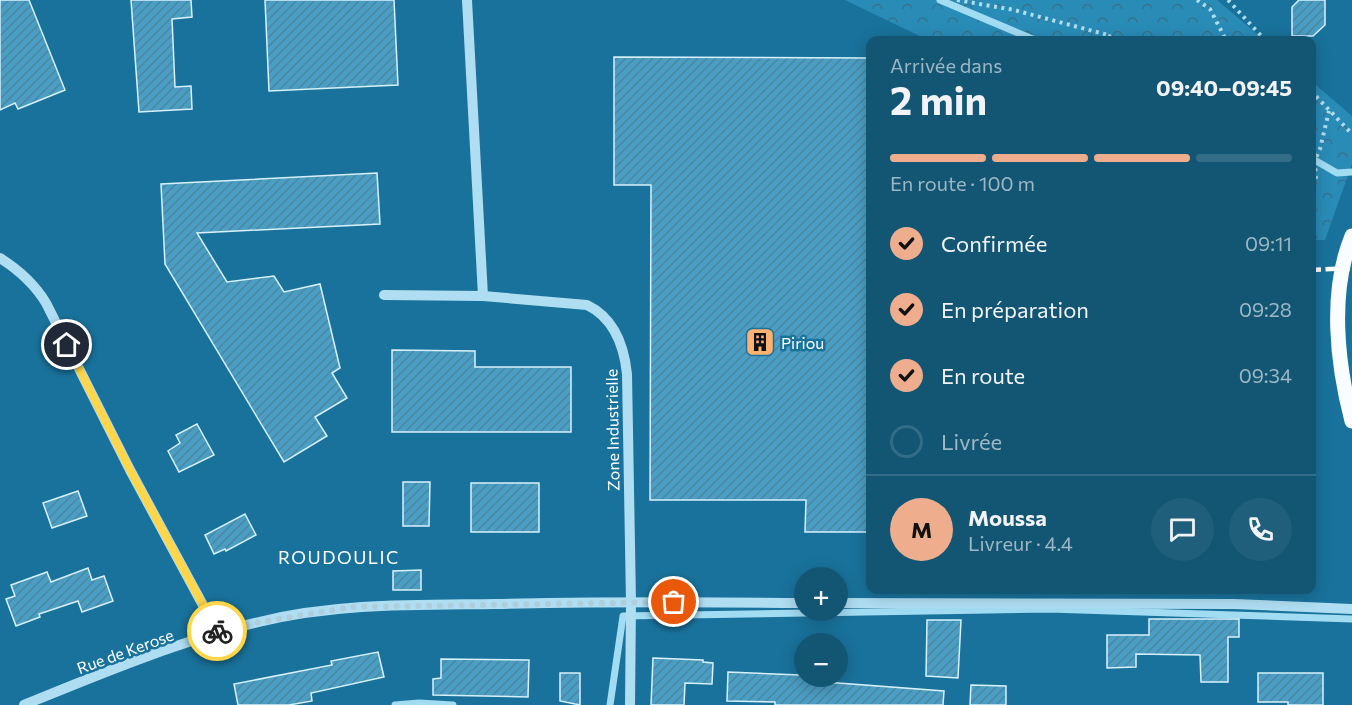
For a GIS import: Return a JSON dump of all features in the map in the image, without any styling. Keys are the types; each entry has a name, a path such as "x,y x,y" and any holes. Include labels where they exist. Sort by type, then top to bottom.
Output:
{"main road":[{"path":"1352,236 1342,276 1338,322 1339,352 1352,421"}],"street":[{"path":"467,0 483,296"},
{"path":"0,258 38,289 130,470 218,633"},
{"name":"Zone Industrielle","path":"384,295 483,296 586,305 597,310 620,338 627,374 631,602"},
{"path":"630,705 631,602"},
{"name":"Rue de Kerose","path":"24,705 218,633 260,622 352,607 631,602 794,603"},
{"path":"848,603 1234,604 1352,609"}],"path":[{"path":"957,0 1014,10 1102,36"},
{"path":"1197,0 1210,9 1224,36"},
{"path":"1228,0 1261,36"},
{"path":"1316,97 1352,134"},
{"path":"1316,158 1329,111"}],"green space":[{"path":"845,0 1217,0 1259,36 920,36"},
{"path":"1316,85 1352,116 1352,164 1325,240 1316,240"}],"building":[{"path":"0,0 29,0 65,90 18,109 15,103 0,110"},
{"path":"131,0 191,0 192,17 172,19 175,87 191,86 192,109 139,112"},
{"path":"265,0 394,0 398,85 269,91"},
{"path":"1299,0 1325,0 1325,25 1313,36 1292,36 1292,7"},
{"name":"Piriou","path":"614,57 866,58 866,532 805,532 806,500 650,500 651,185 614,185"},
{"path":"377,173 380,224 197,233 227,282 274,276 284,292 320,284 340,368 332,373 347,398 315,417 327,436 284,462 165,264 161,184"},
{"path":"392,350 475,351 475,367 571,367 571,432 392,432"},
{"path":"197,424 214,455 179,472 168,451 180,443 176,435"},
{"path":"403,482 430,482 429,526 403,526"},
{"path":"471,483 539,483 539,532 471,532"},
{"path":"78,491 87,516 52,528 43,503"},
{"path":"245,514 256,535 226,551 225,549 214,554 205,535"},
{"path":"88,568 92,580 104,576 113,601 82,612 78,601 39,614 40,617 16,626 6,599 15,596 11,585 47,572 51,582"},
{"path":"421,570 421,590 393,590 393,571"},
{"path":"1149,619 1239,619 1239,637 1228,637 1228,682 1201,682 1200,655 1136,654 1136,667 1107,668 1107,635 1149,635"},
{"path":"927,620 961,620 958,678 926,676"},
{"path":"378,652 384,677 311,693 312,701 289,705 238,705 234,684 332,665 331,661"},
{"path":"653,658 703,660 703,662 713,663 712,684 685,683 684,705 651,705"},
{"path":"441,659 529,660 528,697 433,695 433,679 441,678"},
{"path":"728,672 794,675 794,687 848,687 848,684 944,691 943,705 775,705 775,702 727,701"},
{"path":"560,673 580,673 580,705 560,701"},
{"path":"1258,673 1323,673 1323,705 1258,702"},
{"path":"971,685 1006,686 1006,705 970,705"}],"waterway":[{"path":"940,0 1026,36"},
{"path":"1316,161 1337,173 1352,172"},
{"path":"610,705 623,616 1050,609 1352,619"},
{"path":"395,705 419,703 453,705"}],"railway":[{"path":"1316,270 1352,268"}],"way so far":[{"path":"217,631 218,633 260,622 352,607 674,602"}],"place":[{"name":"Piriou","path":"760,342"}],"district":[{"name":"ROUDOULIC","path":"339,557"}],"route":[{"path":"67,345 130,470 217,631"}]}
